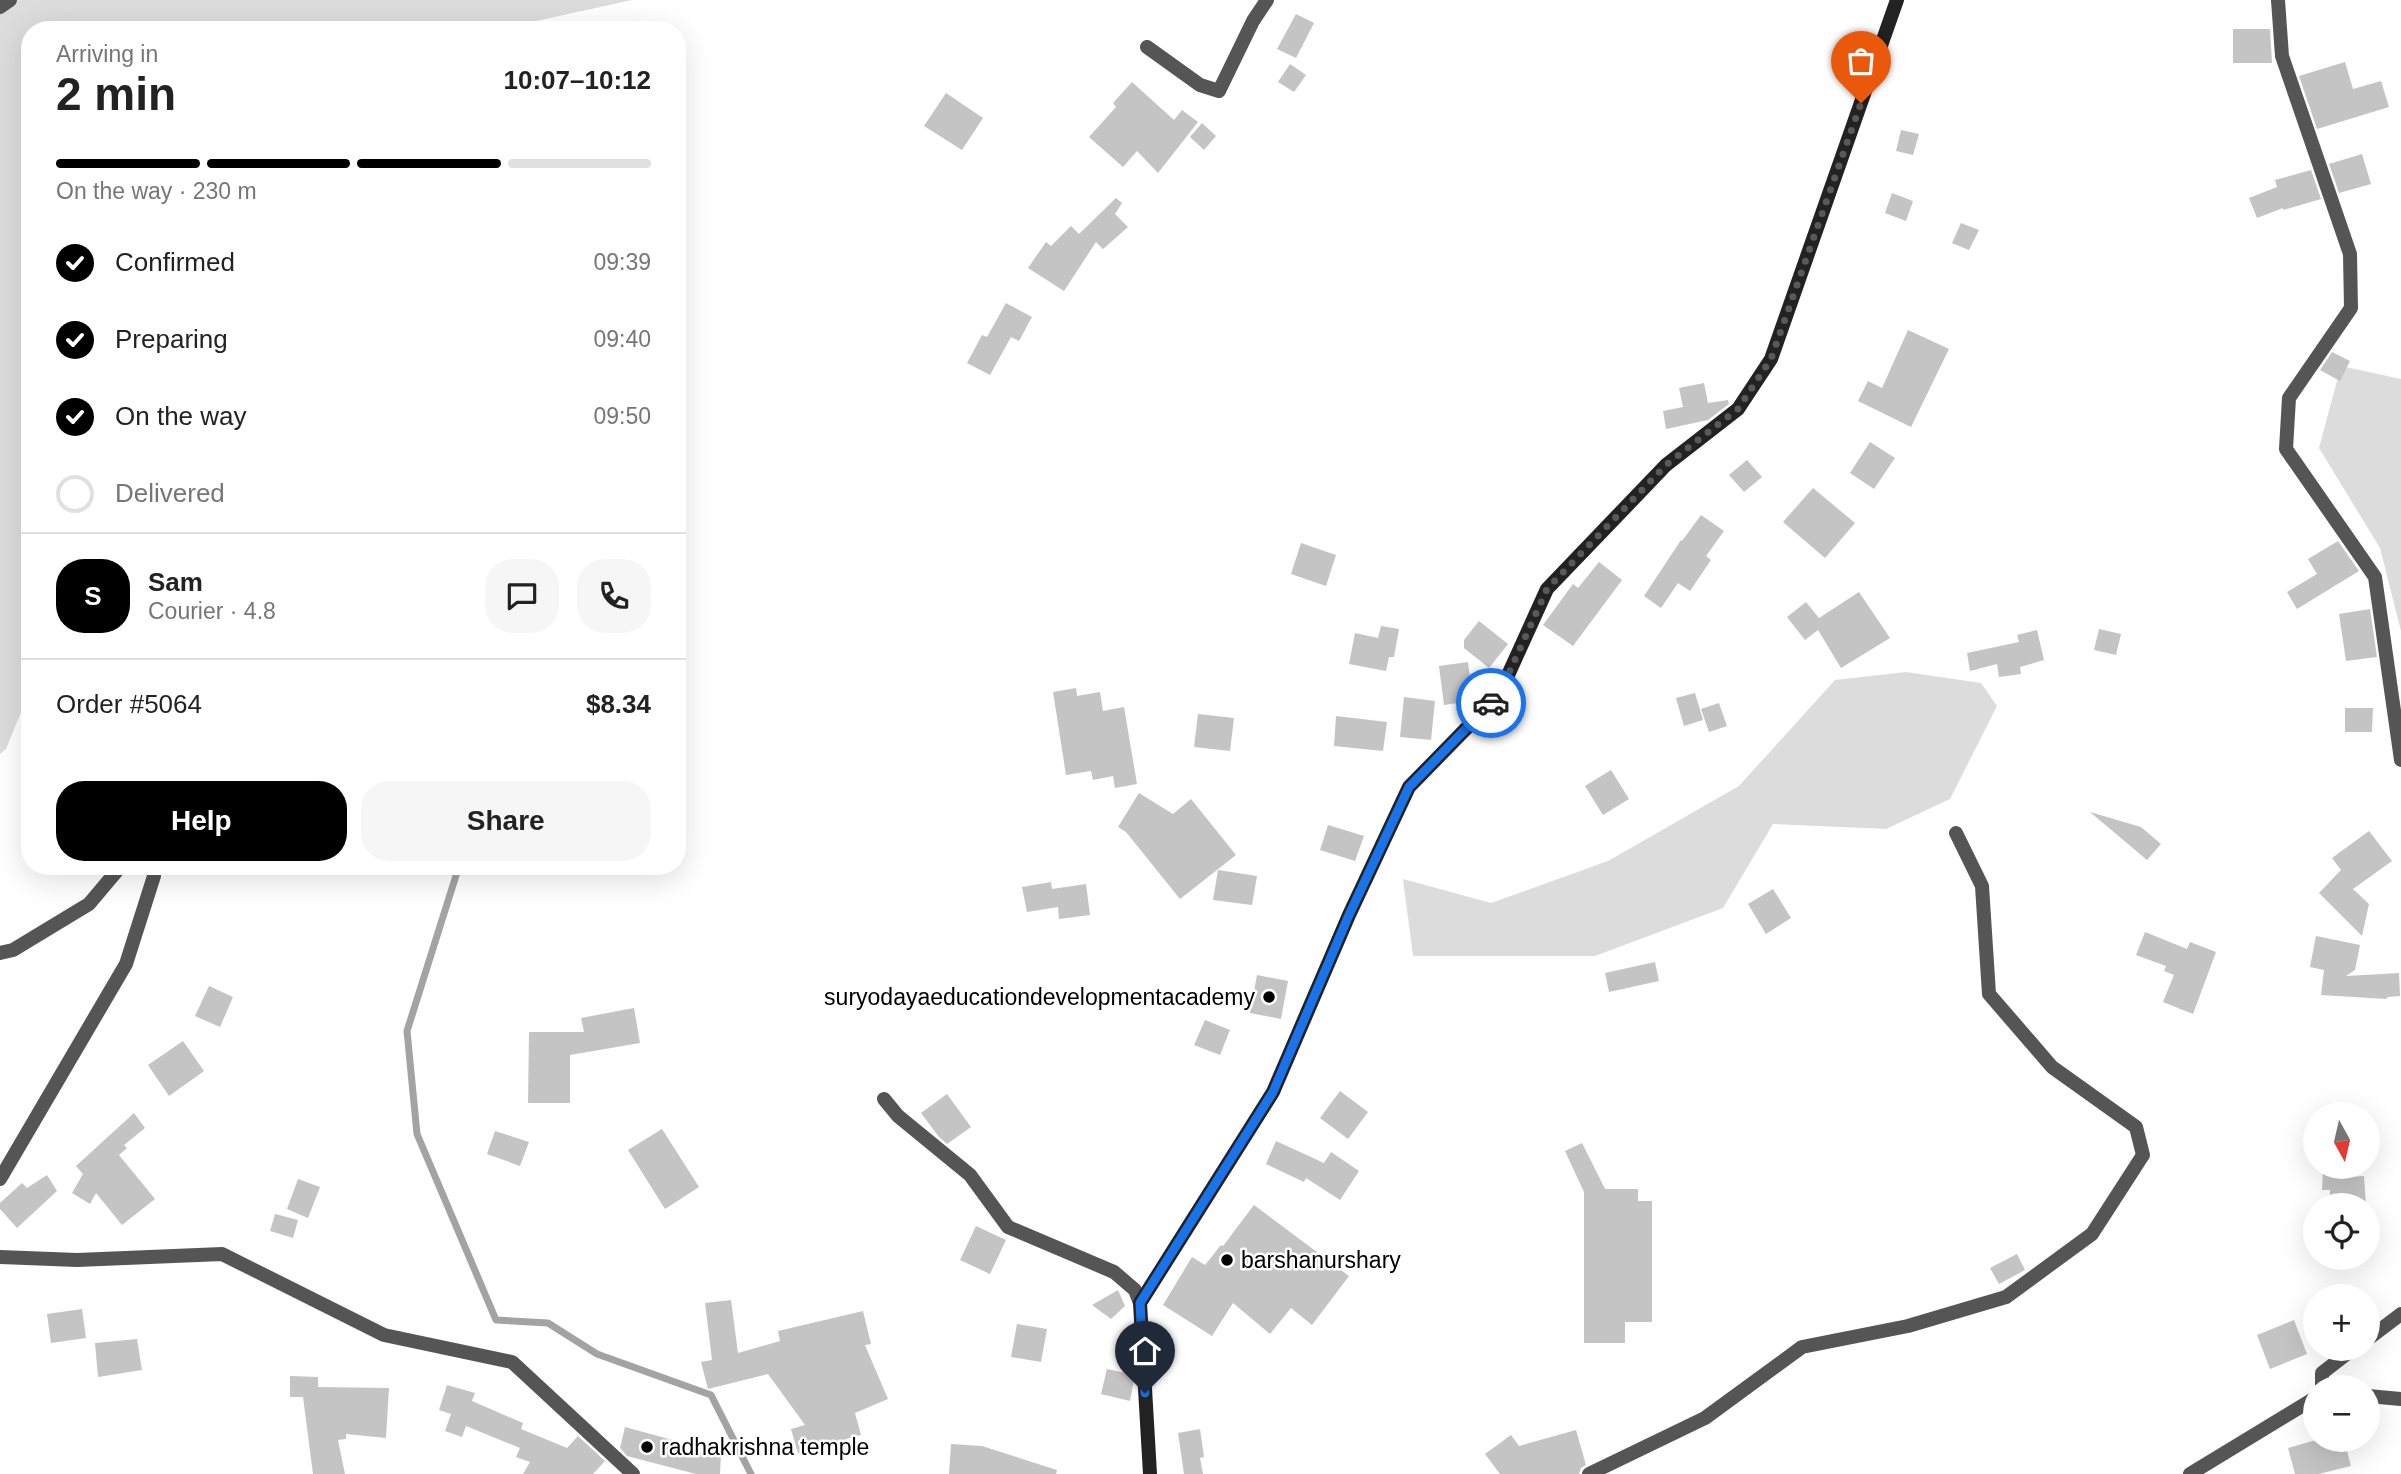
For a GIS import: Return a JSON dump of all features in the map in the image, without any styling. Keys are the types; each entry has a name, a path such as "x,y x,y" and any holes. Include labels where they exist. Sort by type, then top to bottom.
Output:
{"street":[{"path":"0,8 10,0"},
{"path":"1147,47 1200,85 1219,91 1253,21 1267,0"},
{"path":"1140,1303 1273,1092 1349,915 1409,787 1499,695 1547,589 1666,465 1738,409 1771,359 1897,0"},
{"path":"2278,0 2281,56 2350,254 2351,307 2289,398 2286,449 2375,577 2401,760"},
{"path":"1589,1474 1705,1418 1802,1347 1908,1326 2006,1297 2092,1234 2143,1155 2136,1127 2052,1067 1989,994 1982,886 1956,833"},
{"path":"0,953 13,950 89,904 113,875"},
{"path":"0,1179 125,964 154,875"},
{"path":"884,1099 898,1116 970,1175 1008,1227 1114,1272 1135,1290 1140,1303 1150,1474"},
{"path":"0,1257 77,1259 222,1254 384,1335 512,1362 633,1474"},
{"path":"2380,1330 2401,1314"},
{"path":"2322,1375 2338,1361"},
{"path":"2380,1397 2401,1399"},
{"path":"2190,1474 2303,1405"}],"shaded area":[{"path":"0,0 632,0 537,21 21,21 21,712 6,749 0,754"},
{"path":"2341,366 2401,379 2401,631 2380,548 2319,448"},
{"path":"1906,672 1981,683 1997,706 1950,799 1886,829 1773,824 1723,908 1595,956 1413,956 1403,879 1491,903 1608,861 1739,786 1835,680"}],"building":[{"path":"1296,14 1314,23 1296,58 1277,49"},
{"path":"2233,29 2270,29 2272,63 2233,63"},
{"path":"2345,62 2353,89 2381,81 2389,107 2317,129 2299,76"},
{"path":"1290,64 1306,75 1294,92 1278,82"},
{"path":"1132,82 1174,120 1182,110 1198,122 1158,173 1137,151 1123,167 1089,137 1116,107 1113,103"},
{"path":"946,93 983,118 962,150 924,126"},
{"path":"1202,123 1216,136 1204,150 1190,137"},
{"path":"1901,130 1919,134 1913,155 1896,151"},
{"path":"2362,154 2371,184 2339,193 2329,164"},
{"path":"2311,170 2321,199 2283,208 2257,218 2249,198 2277,187 2275,180"},
{"path":"1892,193 1913,201 1906,221 1885,213"},
{"path":"1116,198 1122,203 1115,214 1128,227 1103,249 1096,242 1064,291 1028,268 1046,242 1051,246 1071,226 1079,234"},
{"path":"1961,223 1979,230 1969,250 1952,243"},
{"path":"1006,303 1032,317 1019,341 1011,337 990,375 967,363 982,335 987,337"},
{"path":"1908,330 1949,349 1911,427 1858,401 1868,381 1882,388"},
{"path":"2332,352 2350,361 2340,381 2320,370"},
{"path":"1704,383 1708,403 1728,400 1729,404 1708,420 1666,429 1663,411 1683,407 1679,388"},
{"path":"1870,442 1895,458 1874,489 1850,473"},
{"path":"1747,460 1762,477 1744,492 1729,475"},
{"path":"1813,488 1855,523 1825,558 1783,522"},
{"path":"1701,515 1724,531 1706,556 1711,560 1690,591 1678,583 1661,608 1644,596"},
{"path":"2338,541 2359,571 2297,609 2287,592 2317,574 2308,559"},
{"path":"1301,543 1336,555 1326,586 1291,574"},
{"path":"1599,562 1622,580 1573,646 1543,625 1573,584 1578,588"},
{"path":"1859,592 1890,638 1841,668 1818,630 1805,640 1787,617 1806,602 1819,618"},
{"path":"2370,609 2377,657 2346,661 2339,614"},
{"path":"1479,621 1508,644 1489,668 1464,648 1464,640"},
{"path":"1381,626 1399,629 1394,657 1389,657 1386,671 1349,664 1355,633 1378,638"},
{"path":"2099,629 2121,634 2116,655 2094,650"},
{"path":"2037,630 2044,660 2020,667 2021,674 1999,677 1997,664 1970,671 1967,653 2019,642 2017,635"},
{"path":"1468,662 1473,701 1444,705 1439,666"},
{"path":"1076,688 1077,696 1100,692 1103,711 1124,707 1137,784 1115,788 1113,776 1093,780 1091,771 1066,775 1053,692"},
{"path":"1695,693 1703,720 1684,726 1676,698"},
{"path":"1404,697 1435,701 1431,740 1400,737"},
{"path":"1719,703 1727,726 1709,732 1701,709"},
{"path":"2345,708 2373,708 2372,732 2345,732"},
{"path":"1198,714 1234,718 1230,751 1194,747"},
{"path":"1336,716 1387,722 1383,751 1334,746"},
{"path":"1611,770 1629,799 1603,815 1585,786"},
{"path":"1139,793 1173,814 1191,799 1236,855 1180,899 1126,832 1118,827"},
{"path":"2090,812 2141,827 2161,844 2147,860"},
{"path":"1328,825 1364,836 1355,861 1320,850"},
{"path":"2369,831 2392,861 2353,889 2369,904 2362,936 2319,893 2341,870 2332,858"},
{"path":"1218,870 1257,876 1252,905 1213,900"},
{"path":"1051,882 1052,889 1086,884 1090,915 1059,919 1058,907 1027,912 1022,887"},
{"path":"1773,889 1791,918 1766,934 1748,904"},
{"path":"2145,932 2187,949 2190,942 2216,952 2193,1014 2163,1002 2174,975 2164,971 2166,966 2136,955"},
{"path":"2316,936 2360,945 2355,970 2346,976 2399,973 2400,996 2386,999 2321,995 2324,970 2310,967"},
{"path":"1655,962 1659,981 1609,992 1605,973"},
{"name":"suryodayaeducationdevelopmentacademy","path":"1257,975 1288,981 1281,1019 1250,1013"},
{"path":"209,986 233,997 220,1027 195,1016"},
{"path":"634,1008 640,1043 570,1055 570,1103 528,1103 529,1032 584,1032 581,1018"},
{"path":"1205,1020 1230,1030 1220,1055 1194,1045"},
{"path":"183,1041 204,1071 169,1096 148,1065"},
{"path":"1340,1091 1368,1112 1348,1139 1320,1118"},
{"path":"947,1094 971,1127 947,1144 921,1113"},
{"path":"134,1113 145,1128 124,1145 127,1148 119,1155 155,1199 122,1225 96,1193 90,1204 72,1193 83,1174 76,1166"},
{"path":"662,1129 699,1187 665,1209 628,1150"},
{"path":"495,1131 529,1142 520,1166 487,1154"},
{"path":"1276,1141 1324,1163 1331,1152 1359,1171 1340,1200 1306,1178 1304,1182 1266,1164"},
{"path":"1582,1143 1605,1189 1638,1189 1638,1201 1652,1201 1652,1322 1625,1322 1625,1343 1584,1343 1584,1192 1565,1151"},
{"path":"47,1175 57,1191 17,1228 0,1209 0,1203 22,1183 27,1188"},
{"path":"298,1179 320,1187 308,1218 287,1209"},
{"path":"2322,1180 2364,1180 2365,1193 2330,1193 2330,1190 2322,1190"},
{"path":"1254,1205 1349,1276 1312,1325 1291,1308 1270,1334 1233,1303 1212,1336 1163,1305 1192,1257 1205,1265"},
{"path":"275,1214 298,1220 293,1238 270,1231"},
{"path":"976,1226 1006,1240 990,1274 960,1260"},
{"path":"2017,1254 2025,1270 1999,1284 1990,1268"},
{"path":"1118,1290 1125,1306 1111,1319 1092,1305"},
{"path":"731,1300 738,1353 780,1341 778,1331 863,1311 871,1344 865,1345 888,1399 855,1413 861,1435 798,1453 791,1429 805,1425 768,1374 708,1389 701,1362 712,1360 705,1303"},
{"path":"82,1309 86,1338 51,1343 47,1314"},
{"path":"2294,1320 2303,1344 2303,1356 2270,1369 2257,1335"},
{"path":"1017,1324 1047,1329 1041,1362 1011,1357"},
{"path":"137,1339 142,1370 98,1377 95,1343"},
{"path":"1107,1369 1135,1375 1130,1401 1101,1394"},
{"path":"290,1376 318,1377 318,1387 389,1388 386,1438 346,1434 346,1439 338,1440 345,1474 313,1474 303,1397 290,1397"},
{"path":"447,1385 475,1393 472,1401 523,1423 521,1429 567,1448 578,1436 605,1461 593,1474 523,1474 530,1462 516,1457 520,1448 466,1426 462,1437 445,1431 451,1414 439,1410"},
{"path":"625,1427 676,1441 673,1452 721,1454 720,1474 696,1474 627,1456 620,1448"},
{"path":"1200,1429 1204,1457 1200,1458 1203,1474 1184,1474 1178,1433"},
{"path":"1576,1430 1586,1465 1581,1468 1579,1474 1500,1474 1485,1454 1511,1435 1519,1446"},
{"path":"951,1444 982,1446 1057,1470 1056,1474 949,1474"},
{"path":"2303,1444 2303,1452 2347,1452 2351,1466 2319,1474 2295,1474 2288,1448"}],"waterway":[{"path":"456,875 407,1031 417,1134 496,1320 548,1323 597,1354 711,1395 751,1474"}],"way so far":[{"path":"1491,703 1499,695 1547,589 1666,465 1738,409 1771,359 1861,103"}],"place":[{"name":"suryodayaeducationdevelopmentacademy","path":"1269,997"},
{"name":"barshanurshary","path":"1227,1260"},
{"name":"radhakrishna temple","path":"647,1447"}],"route":[{"path":"1145,1393 1140,1303 1273,1092 1349,915 1409,787 1491,703"}]}
